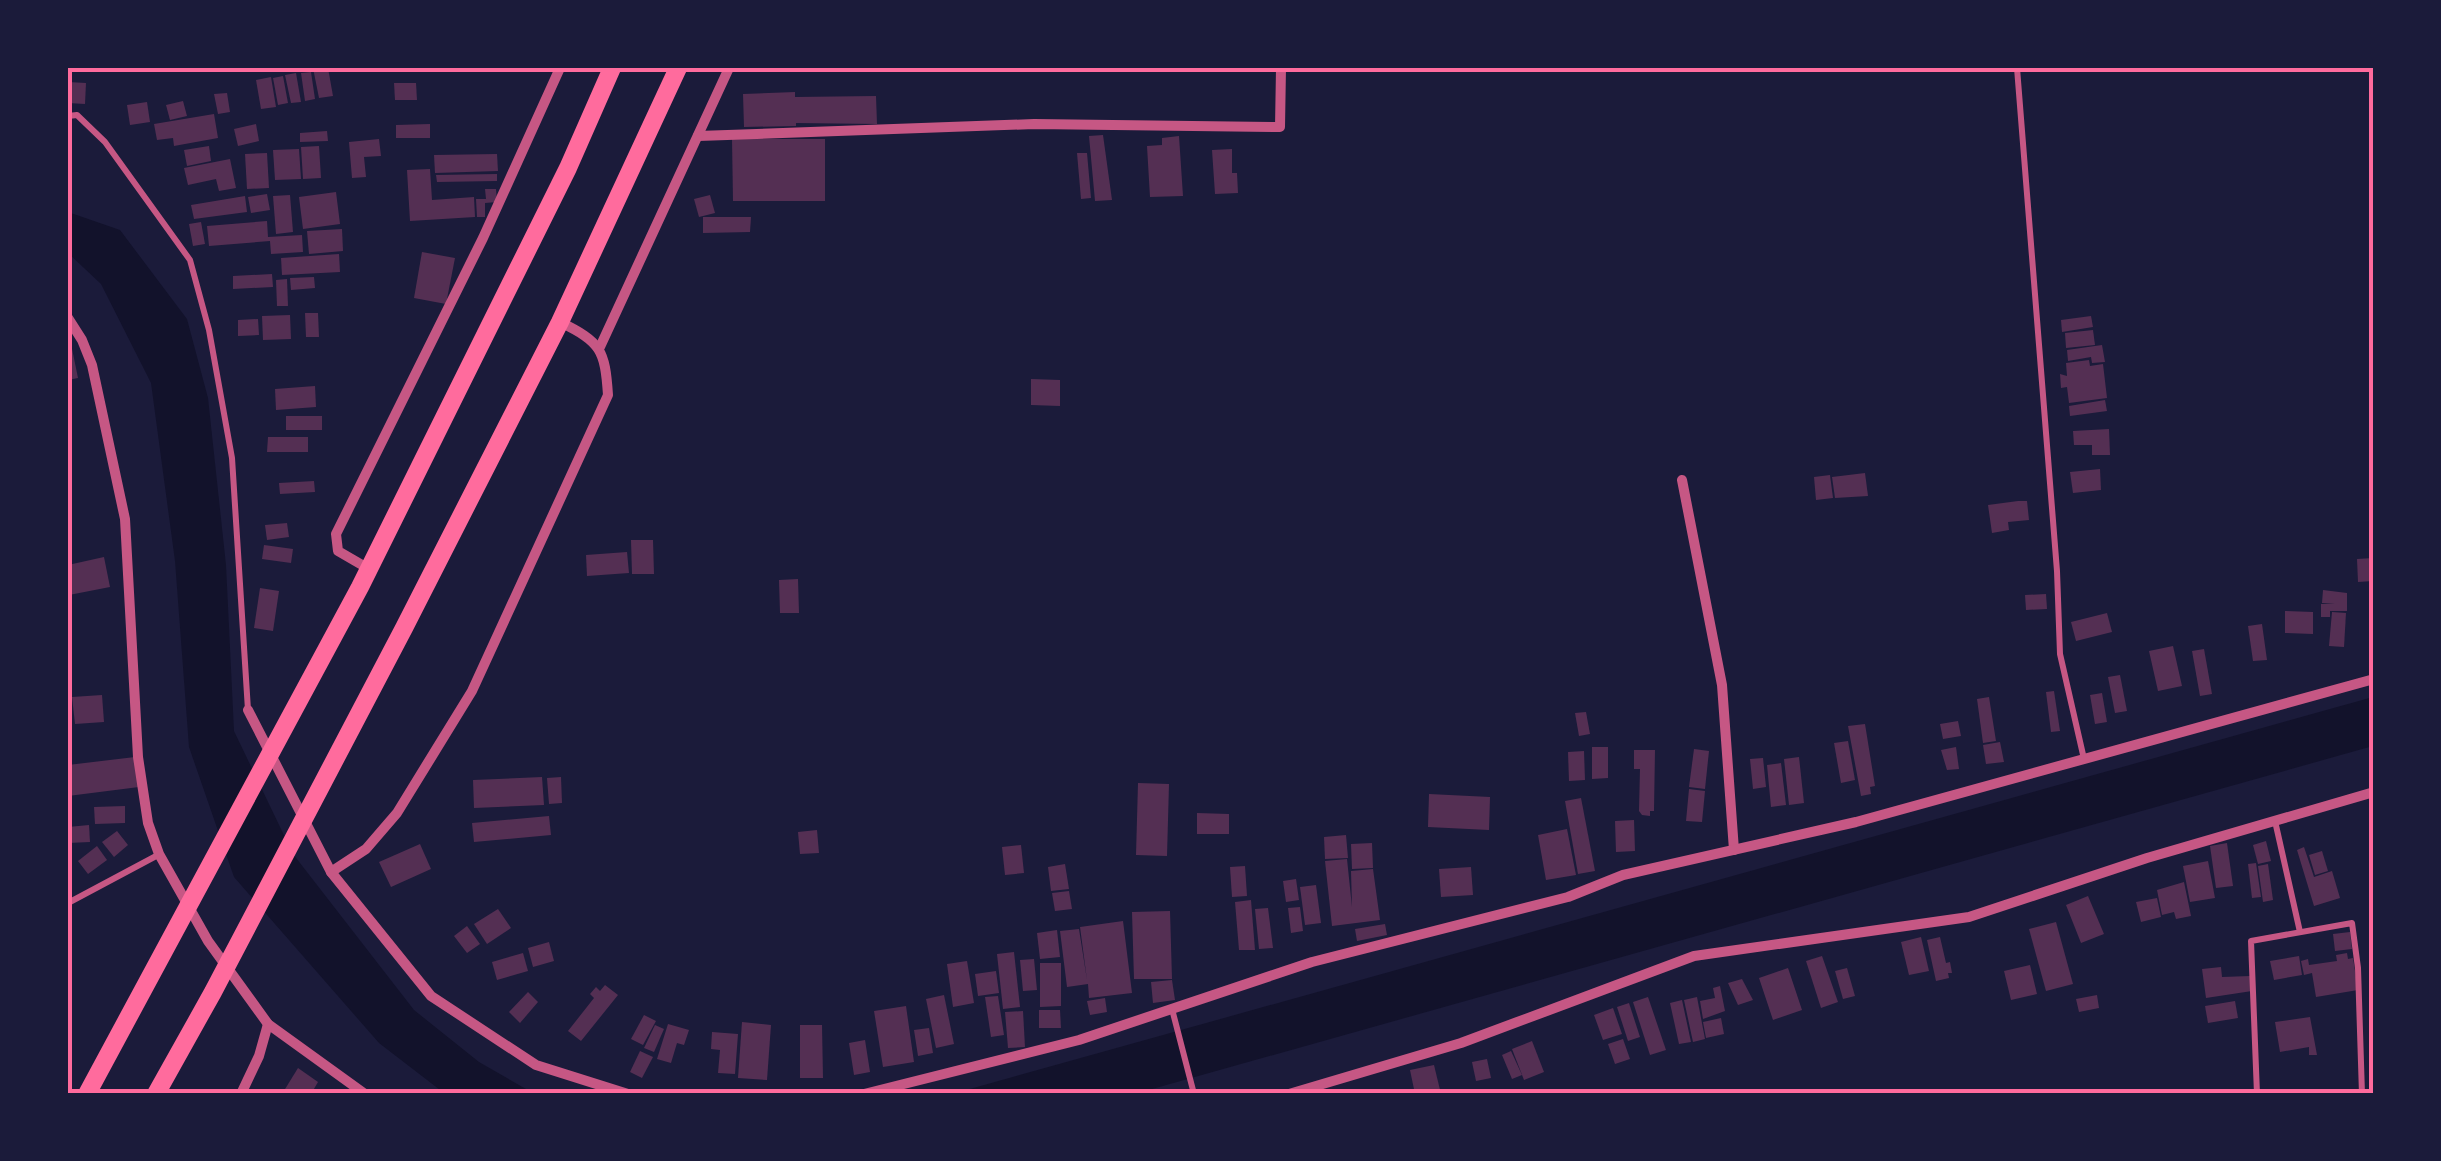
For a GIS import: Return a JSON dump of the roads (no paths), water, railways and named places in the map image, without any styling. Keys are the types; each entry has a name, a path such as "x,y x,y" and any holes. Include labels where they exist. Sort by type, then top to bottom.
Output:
{"main road":[{"path":"87,1094 360,587 568,168 612,68"},
{"path":"156,1094 214,992 560,322 678,68"}],"street":[{"path":"369,569 338,551 336,534 483,238 560,68"},
{"path":"600,347 730,68"},
{"path":"698,136 1034,124 1280,126 1281,68"},
{"path":"68,318 92,366 125,519 138,757 148,823 160,854 208,941 268,1024 364,1094"},
{"path":"331,872 366,849 397,813 472,691 608,395 600,347 585,334 560,322"},
{"path":"1682,480 1722,685 1734,850"},
{"path":"864,1094 1079,1040 1312,962 1568,897 1623,875 1856,822 2374,679"},
{"path":"248,710 331,872 431,996 536,1065 628,1094"},
{"path":"1288,1094 1461,1043 1694,956 1969,918 2147,858 2374,792"},
{"path":"241,1094 259,1056 268,1024"}],"lane":[{"path":"2016,68 2057,571 2060,654 2084,760"},
{"path":"68,116 78,115 105,142 190,260 209,330 232,458 248,710"},
{"path":"2275,820 2300,932"},
{"path":"68,903 160,854"},
{"path":"2257,1094 2251,941 2352,923 2358,968 2362,1094"},
{"path":"1172,1009 1194,1094"}]}
